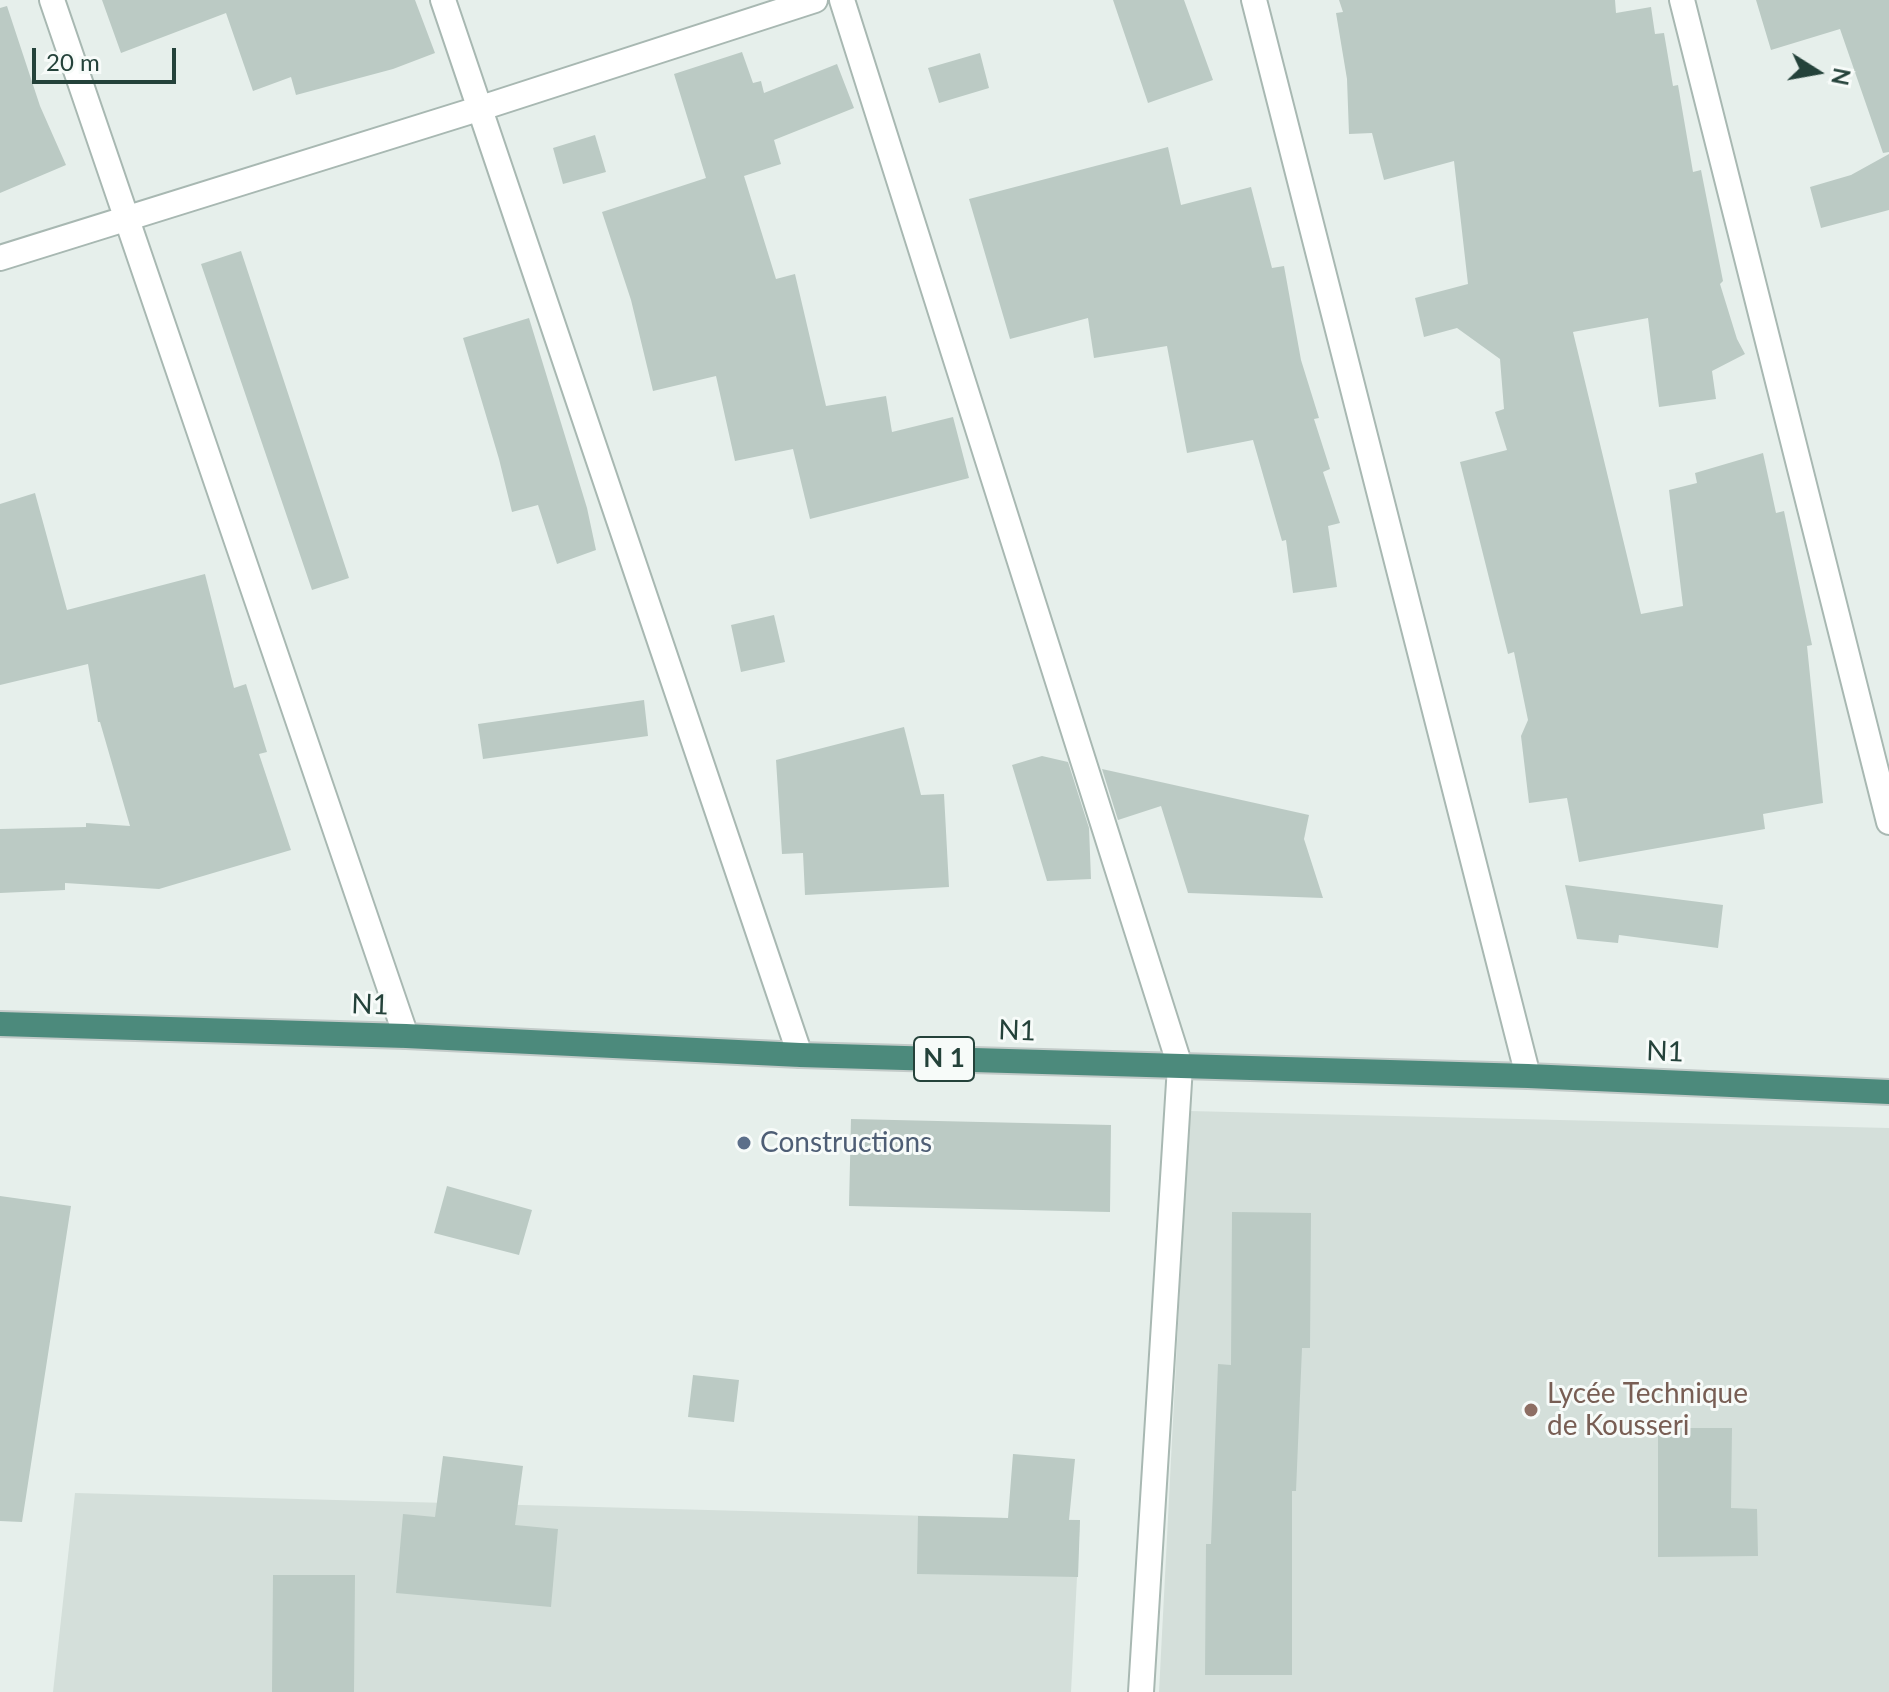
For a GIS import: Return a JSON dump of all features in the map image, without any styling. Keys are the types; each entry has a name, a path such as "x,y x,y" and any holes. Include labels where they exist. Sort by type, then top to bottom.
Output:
{"highway":[{"name":"N1","path":"0,1024 406,1036 800,1055 1528,1076 1889,1092"}],"street":[{"path":"52,0 406,1036"},
{"path":"443,0 800,1055"},
{"path":"0,258 815,0"},
{"path":"842,0 1180,1066 1141,1692"},
{"path":"1254,0 1528,1076"},
{"path":"1682,0 1889,822"}],"shaded area":[{"name":"Lycée Technique de Kousseri","path":"1189,1111 1889,1128 1889,1692 1159,1692"},
{"path":"75,1493 1080,1520 1071,1692 53,1692"}],"building":[{"path":"102,0 415,0 435,53 393,69 296,95 291,77 253,91 226,13 121,53"},
{"path":"1113,0 1184,0 1213,80 1148,103"},
{"path":"1339,0 1615,0 1616,13 1651,7 1655,34 1664,33 1673,86 1678,85 1693,172 1701,170 1723,281 1720,284 1737,339 1745,354 1712,371 1716,399 1659,407 1648,318 1573,332 1641,614 1683,606 1669,490 1697,483 1695,473 1763,453 1776,513 1784,511 1812,645 1807,646 1823,803 1763,814 1765,829 1579,862 1567,798 1529,803 1521,736 1528,720 1514,652 1508,654 1460,462 1507,450 1495,412 1504,409 1500,359 1457,328 1424,337 1415,298 1468,284 1454,161 1384,180 1372,133 1349,134 1347,79 1336,13 1343,12"},
{"path":"1756,0 1889,0 1889,152 1883,153 1840,29 1771,50"},
{"path":"7,6 40,106 66,165 0,193 0,8"},
{"path":"742,52 753,83 761,81 764,93 837,64 854,108 774,140 781,164 744,176 776,279 795,274 826,406 886,396 892,432 953,417 969,478 810,519 793,449 735,461 716,376 653,391 631,300 602,212 706,178 674,74"},
{"path":"980,53 989,88 939,103 928,68"},
{"path":"595,135 606,172 563,184 553,148"},
{"path":"1168,147 1181,205 1251,187 1272,268 1284,266 1301,360 1319,418 1314,419 1330,469 1323,472 1340,523 1328,526 1337,587 1293,593 1286,540 1282,541 1253,440 1187,453 1167,346 1094,358 1088,318 1010,339 969,199"},
{"path":"1889,154 1889,210 1821,228 1810,187 1851,175"},
{"path":"241,251 349,578 312,590 201,264"},
{"path":"529,318 587,508 596,550 557,564 538,505 512,512 463,338"},
{"path":"35,493 67,610 205,574 234,688 246,684 267,752 259,754 291,850 159,889 65,883 65,890 0,893 0,829 86,827 86,823 130,826 98,722 88,664 0,685 0,504"},
{"path":"774,615 785,662 741,672 731,625"},
{"path":"644,700 648,736 483,759 478,724"},
{"path":"904,727 921,795 944,794 949,887 805,895 803,853 782,854 776,760"},
{"path":"1042,756 1068,762 1089,828 1091,879 1047,881 1012,765"},
{"path":"1102,769 1309,815 1304,839 1323,898 1188,893 1161,806 1118,820"},
{"path":"1565,885 1723,905 1718,948 1619,935 1618,943 1577,939"},
{"path":"851,1119 1111,1125 1110,1212 849,1206"},
{"path":"447,1186 532,1210 519,1255 434,1233"},
{"path":"0,1196 71,1206 22,1522 0,1521"},
{"path":"1232,1212 1311,1213 1310,1348 1302,1348 1296,1491 1292,1491 1292,1675 1205,1675 1206,1544 1211,1544 1218,1364 1231,1365"},
{"path":"693,1375 739,1380 734,1422 688,1417"},
{"path":"1658,1428 1732,1428 1731,1508 1757,1509 1758,1556 1658,1557"},
{"path":"1013,1454 1075,1459 1069,1520 1080,1520 1078,1577 917,1574 918,1516 1008,1518"},
{"path":"443,1456 523,1466 515,1525 558,1529 551,1607 396,1593 403,1514 435,1517"},
{"path":"273,1575 355,1575 354,1692 272,1692"}],"place":[{"name":"Constructions","path":"744,1143"},
{"name":"Lycée Technique de Kousseri","path":"1531,1410"}]}
